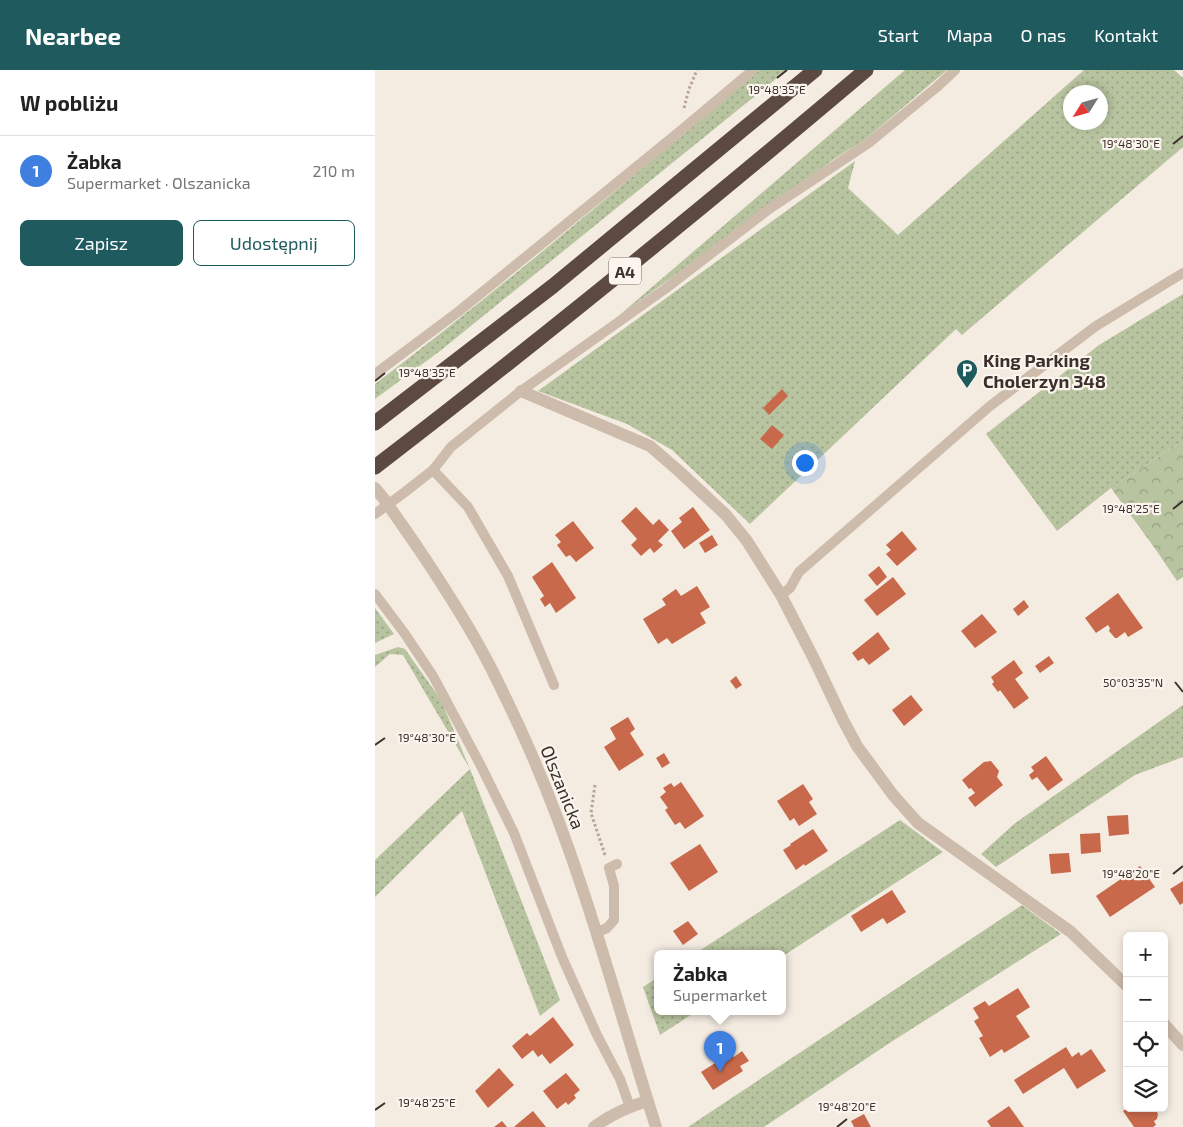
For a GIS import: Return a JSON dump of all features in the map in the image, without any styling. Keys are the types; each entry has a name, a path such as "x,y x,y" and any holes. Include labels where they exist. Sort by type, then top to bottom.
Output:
{"highway":[{"name":"A4","path":"375,423 553,286 815,70"},
{"name":"A4","path":"375,467 492,377 613,280 866,70"}],"street":[{"path":"521,391 650,446 726,515 747,541 781,595 857,746 893,795 917,823 1071,932 1123,982"},
{"name":"Olszanicka","path":"375,488 416,545 471,631 491,668 532,755 557,817 597,932 656,1127"},
{"path":"1168,1028 1183,1045"},
{"path":"594,1127 610,1116 647,1101"}],"lane":[{"path":"375,374 459,312 753,70"},
{"path":"375,514 433,470 451,447 521,391 665,290 769,209 870,142 955,70"},
{"path":"781,595 790,588 799,572 990,406 1096,326 1183,273"},
{"path":"433,470 468,506 508,576 554,685"},
{"path":"375,594 433,676 480,764 514,833 561,957 597,1035 620,1079 630,1107"},
{"path":"597,932 607,928 614,920 615,886 613,866"}],"path":[{"path":"678,133 689,89 697,70"},
{"path":"595,786 591,813 613,866"}],"green space":[{"path":"759,70 787,70 440,351 375,399 375,384 521,269"},
{"path":"905,70 947,70 867,138 834,159 616,318"},
{"path":"1084,70 1174,70 1183,78 1183,147 962,335 956,329 750,524 672,450 627,424 538,391 855,161 848,188 898,235 1063,89 1063,130 1108,130 1108,85 1067,85"},
{"path":"1183,294 1183,441 1111,488 1057,531 986,434 1099,345"},
{"path":"1183,441 1183,577 1177,581 1111,488"},
{"path":"375,608 394,634 375,643"},
{"path":"398,647 405,649 441,700 470,769 403,655 390,654 375,667 375,655"},
{"path":"1183,705 1183,757 1135,775 996,867 981,854 1014,824"},
{"path":"470,769 560,1000 540,1016 462,811 375,897 375,860"},
{"path":"900,820 943,852 786,954 786,950 701,950"},
{"path":"1022,905 1061,934 888,1044 764,1127 688,1127"},
{"path":"654,980 654,1015 691,1015 660,1035 643,987"}],"building":[{"path":"782,389 788,396 769,415 763,408"},
{"path":"772,425 784,435 772,449 760,439"},
{"path":"636,507 653,525 659,519 669,530 658,541 663,545 654,553 650,548 641,556 631,545 637,539 621,521"},
{"path":"693,507 710,530 684,549 671,531 682,522 679,518"},
{"path":"573,521 594,548 576,562 570,555 566,557 557,545 561,542 555,535"},
{"path":"902,531 917,549 897,566 886,554 891,550 886,545"},
{"path":"712,535 718,545 705,553 699,543"},
{"path":"552,562 576,598 556,613 550,603 545,607 540,599 544,596 532,577"},
{"path":"879,566 887,577 877,586 868,575"},
{"path":"893,577 906,594 877,616 864,600"},
{"path":"697,586 710,607 700,613 706,623 672,644 667,638 658,644 643,619 666,605 662,599 676,589 681,596"},
{"path":"1118,593 1143,628 1128,637 1125,632 1115,638 1109,631 1108,625 1096,633 1085,618"},
{"path":"1024,600 1029,607 1018,616 1013,609"},
{"path":"982,614 997,632 975,648 961,631"},
{"path":"878,632 890,649 869,665 863,658 858,661 852,653"},
{"path":"1049,656 1054,663 1040,673 1035,666"},
{"path":"1014,660 1023,673 1015,679 1029,698 1014,709 1000,690 998,692 992,684 994,682 991,677"},
{"path":"736,676 742,685 736,689 730,681"},
{"path":"911,695 923,710 904,726 892,710"},
{"path":"628,717 635,729 630,733 644,755 619,771 604,747 616,739 610,728"},
{"path":"664,753 670,763 662,768 656,758"},
{"path":"1046,756 1063,780 1048,791 1037,777 1032,780 1029,775 1034,771 1031,767"},
{"path":"991,761 999,771 997,777 1003,785 975,807 968,798 975,793 962,780 984,762"},
{"path":"681,782 704,816 685,829 680,822 675,825 665,810 668,808 660,797 666,792 663,788 671,783 674,787"},
{"path":"803,784 813,799 809,802 817,814 799,826 794,818 790,821 777,801"},
{"path":"1128,815 1129,834 1109,836 1107,816"},
{"path":"813,829 828,851 796,870 783,850"},
{"path":"1100,833 1101,852 1081,854 1080,834"},
{"path":"700,844 718,872 689,891 670,863"},
{"path":"1069,853 1071,872 1051,874 1049,854"},
{"path":"1140,866 1155,887 1110,917 1096,896"},
{"path":"1183,881 1183,903 1180,905 1170,889"},
{"path":"892,890 906,912 887,924 883,918 861,932 851,916"},
{"path":"688,921 698,934 683,945 673,931"},
{"path":"1018,988 1030,1007 1016,1016 1030,1037 1004,1053 1002,1049 990,1057 979,1038 983,1036 974,1021 979,1018 973,1008 985,1001 989,1006"},
{"path":"553,1017 574,1045 550,1064 542,1054 538,1057 533,1050 522,1059 512,1046 527,1033 530,1036"},
{"path":"1066,1047 1072,1057 1079,1052 1081,1056 1091,1049 1106,1071 1077,1089 1064,1068 1023,1094 1014,1080"},
{"path":"742,1051 749,1061 740,1066 743,1071 713,1090 701,1072 731,1053 734,1057"},
{"path":"499,1068 514,1085 488,1108 475,1091"},
{"path":"566,1073 580,1090 574,1095 576,1098 568,1105 566,1102 557,1109 543,1091"},
{"path":"1009,1106 1024,1127 991,1127 987,1121"},
{"path":"533,1111 546,1127 514,1127 522,1120"},
{"path":"1124,1112 1157,1112 1157,1119 1154,1121 1156,1125 1153,1127 1134,1127"},
{"path":"864,1114 871,1127 854,1127 851,1121"},
{"path":"502,1121 507,1127 494,1127"}],"place":[{"name":"King Parking Cholerzyn 348","path":"967,389"},
{"name":"Żabka","path":"720,1072"}]}
